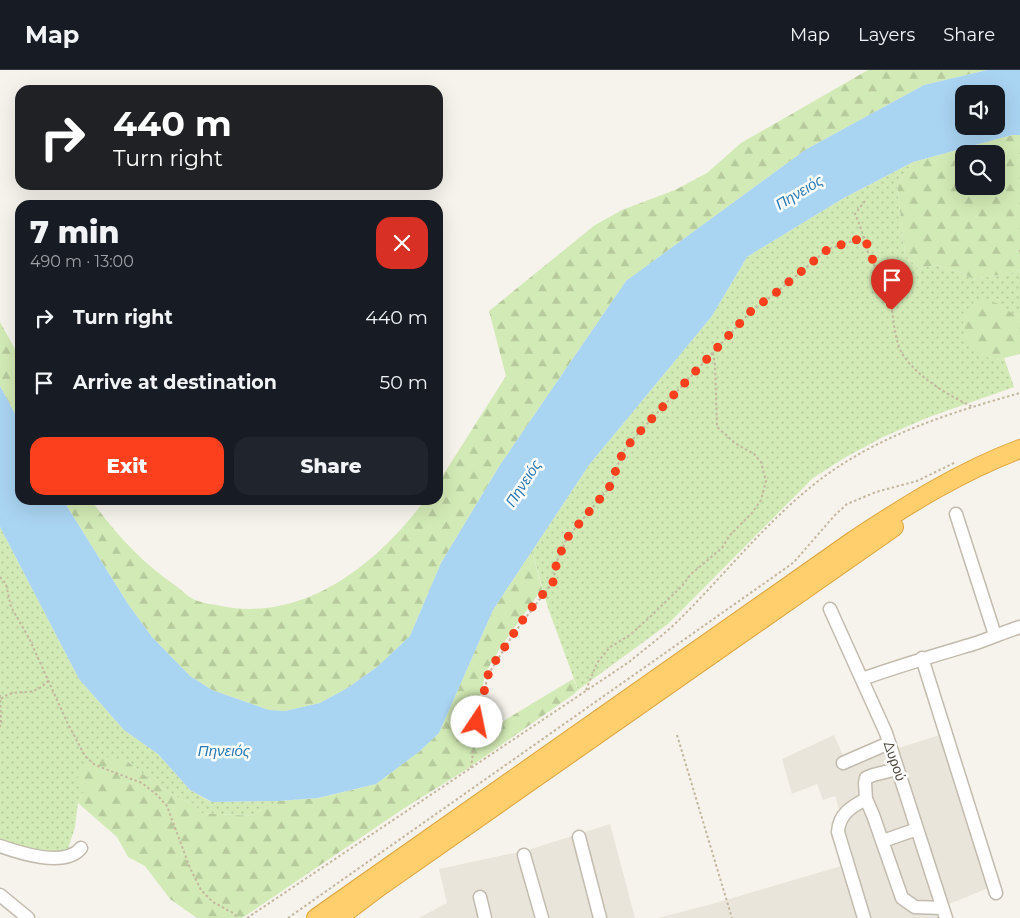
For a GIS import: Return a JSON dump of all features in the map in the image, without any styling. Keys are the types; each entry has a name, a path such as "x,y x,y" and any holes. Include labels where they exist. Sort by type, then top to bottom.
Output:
{"highway":[{"path":"316,918 854,540 941,486 1020,449"},
{"path":"338,918 894,528 949,495 1020,461"}],"street":[{"path":"956,514 995,634"},
{"name":"Δυρού","path":"830,609 889,743 944,913"},
{"path":"862,679 922,658 975,643 1020,626"},
{"path":"922,658 996,893"},
{"path":"843,763 889,743"},
{"path":"897,769 866,778 866,799 883,841 902,898 915,907 944,913"},
{"path":"864,918 838,832 838,825 846,811 866,799"},
{"path":"883,841 917,829"},
{"path":"579,837 600,918"},
{"path":"0,846 45,858 72,856 81,848"},
{"path":"524,855 542,918"},
{"path":"0,895 28,918"},
{"path":"480,897 485,918"}],"path":[{"path":"865,201 855,214 870,255 886,287 898,344 904,356 916,370 946,393 973,407"},
{"path":"471,769 477,722 488,675 514,633 553,582 557,561 567,538 609,488 623,452 753,309 772,296 828,249 865,237"},
{"path":"586,690 597,663 610,647 630,635 682,586 691,574 722,548 730,535 752,513 763,494 766,481 761,462 754,454 717,427 713,353"},
{"path":"247,918 629,662 680,620 778,518 817,482 847,462 878,445 931,420 1020,393"},
{"path":"288,918 786,568 794,562 847,504 871,493 917,481 963,459"},
{"path":"0,577 6,584 11,607 29,638 67,722 85,756 95,765 142,783 157,795 167,806 187,861 201,890 214,902 238,918"},
{"path":"1,699 8,693 38,691 48,681"},
{"path":"0,695 0,727"},
{"path":"677,735 732,918"}],"shaded area":[{"path":"946,733 991,887 939,908 942,918 658,918 855,862 835,796 823,800 817,784 792,794 782,759 834,735 847,765 890,748 892,750"},
{"path":"610,824 635,918 419,918 447,903 439,869 528,850"}],"green space":[{"path":"868,70 987,70 924,85 805,150 626,281 500,465 441,563 410,636 377,667 349,687 320,703 285,711 269,710 212,690 190,676 152,637 128,604 66,505 95,505 140,557 189,597 201,602 252,609 282,605 310,597 337,583 362,566 385,546 421,505 443,505 443,475 506,376 489,311 595,225 622,210 675,190 707,173 741,143"},
{"path":"1012,135 1020,135 1020,269 1016,272 973,279 962,273 936,265 919,269 905,254 897,184 913,162 955,151 955,195 1005,195 1005,145 975,145"},
{"path":"913,162 897,184 905,254 919,269 936,265 962,273 973,279 1016,272 1020,269 1020,318 997,303 996,360 1004,358 1014,387 929,417 883,437 813,478 668,624 578,690 548,608 532,551 589,465 712,316 747,257 842,199"},
{"path":"976,299 997,303 1020,318 1020,354 996,360 977,354 966,340 962,316"},
{"path":"0,322 15,349 15,414 0,386"},
{"path":"0,527 79,679 124,730 158,754 190,790 211,802 278,801 251,816 202,813 192,803 180,799 154,783 126,760 83,793 78,803 75,827 68,849 43,852 0,840"},
{"path":"532,551 542,589 500,648 486,672 472,731 487,731 573,679 578,690 467,769 403,809 242,918 197,918 170,899 145,866 128,857 117,837 78,803 83,793 75,782 84,766 105,757 126,760 154,783 180,799 192,803 202,813 251,816 278,801 319,798 376,784 420,751 439,733 493,610"}],"water":[{"name":"Πηνειός","path":"987,70 1020,70 1020,135 1012,135 975,145 955,145 955,151 913,162 842,199 747,257 712,316 589,465 493,610 439,733 420,751 376,784 318,798 212,802 190,790 158,754 124,730 79,679 0,527 0,386 15,414 15,505 66,505 128,604 152,637 190,676 212,690 269,710 285,711 320,703 349,687 377,667 410,636 441,563 500,465 626,281 805,150 924,85"}],"route":[{"path":"477,722 488,675 496,660 528,612 553,582 557,561 567,538 609,488 623,452 753,309 772,296 828,249 865,237 870,255 886,287 892,310"}]}
